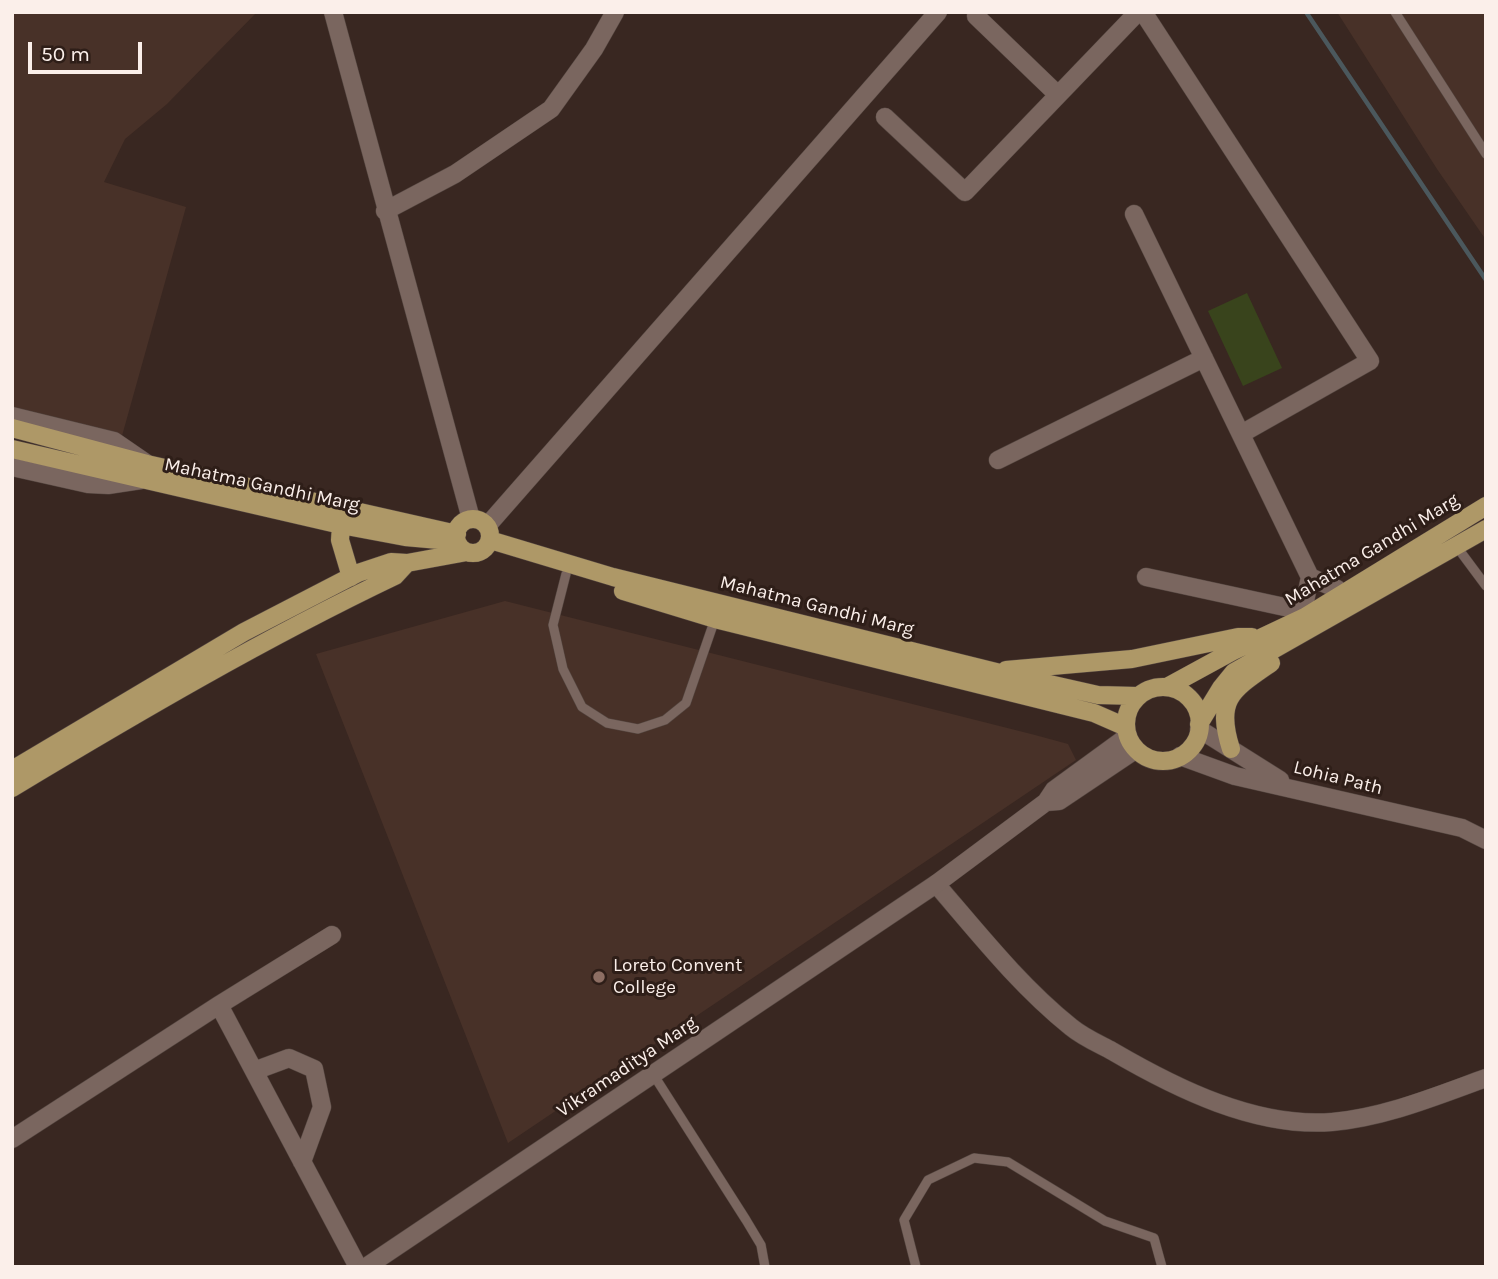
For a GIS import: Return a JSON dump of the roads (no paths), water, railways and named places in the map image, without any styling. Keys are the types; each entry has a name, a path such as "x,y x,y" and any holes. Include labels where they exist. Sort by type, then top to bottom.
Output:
{"main road":[{"path":"12,428 110,453 144,472"},
{"path":"12,449 105,472 144,472"},
{"name":"Mahatma Gandhi Marg","path":"144,472 341,525 405,537 460,542"},
{"name":"Mahatma Gandhi Marg","path":"144,472 460,542"},
{"name":"Mahatma Gandhi Marg","path":"1167,687 1304,614 1341,603 1486,506"},
{"path":"461,524 483,533 477,553 460,542 461,524"},
{"path":"341,525 340,540 351,577"},
{"path":"1199,727 1198,714 1191,700 1181,692 1167,687 1153,688 1137,696 1130,705 1126,719 1130,738 1144,756 1158,761 1172,760 1180,756 1195,743 1199,727 1221,688 1234,672 1341,603 1457,547 1486,529"},
{"name":"Mahatma Gandhi Marg","path":"483,533 566,574 715,619 1094,713 1130,738"},
{"name":"Mahatma Gandhi Marg","path":"483,533 613,578 996,673 1098,695 1137,696"},
{"path":"12,789 61,750 244,632 351,577 391,562 407,563 460,542"},
{"path":"12,770 134,715 258,646 395,576 407,563"},
{"path":"1231,749 1223,726 1225,708 1234,692 1248,679 1305,641 1341,603"},
{"path":"996,673 1010,669 1132,659 1238,637 1262,637"}],"street":[{"path":"385,211 455,174 551,109 594,48 615,12"},
{"path":"483,533 938,12"},
{"path":"884,117 965,192 1140,12 1370,361 1241,434"},
{"path":"331,13 385,211 483,533"},
{"path":"976,16 1058,95"},
{"path":"1134,214 1310,578 1304,614 1146,577"},
{"path":"998,460 1204,358"},
{"path":"12,416 114,441 144,472 108,485 88,484 12,467"},
{"path":"1310,578 1337,589 1341,603"},
{"path":"1199,727 1292,788"},
{"name":"Vikramaditya Marg","path":"366,1267 936,884 1046,802 1059,801 1130,738"},
{"name":"Lohia Path","path":"1180,756 1235,776 1461,828 1486,840"},
{"path":"936,884 1015,976 1073,1028 1136,1065 1217,1102 1276,1120 1331,1122 1385,1113 1486,1078"},
{"path":"12,1139 332,935"},
{"path":"219,1005 358,1267"},
{"path":"254,1071 289,1058 314,1069 322,1107 302,1162"}],"lane":[{"path":"1395,12 1486,154"},
{"path":"1457,547 1486,586"},
{"path":"566,574 553,625 563,669 582,707 607,723 638,729 665,720 687,703 715,619"},
{"path":"653,1074 761,1245 765,1267"},
{"path":"916,1267 904,1220 928,1181 974,1158 1008,1162 1105,1221 1154,1238 1162,1267"}],"waterway":[{"path":"1306,12 1486,280"}],"place":[{"name":"Loreto Convent College","path":"599,977"}]}
